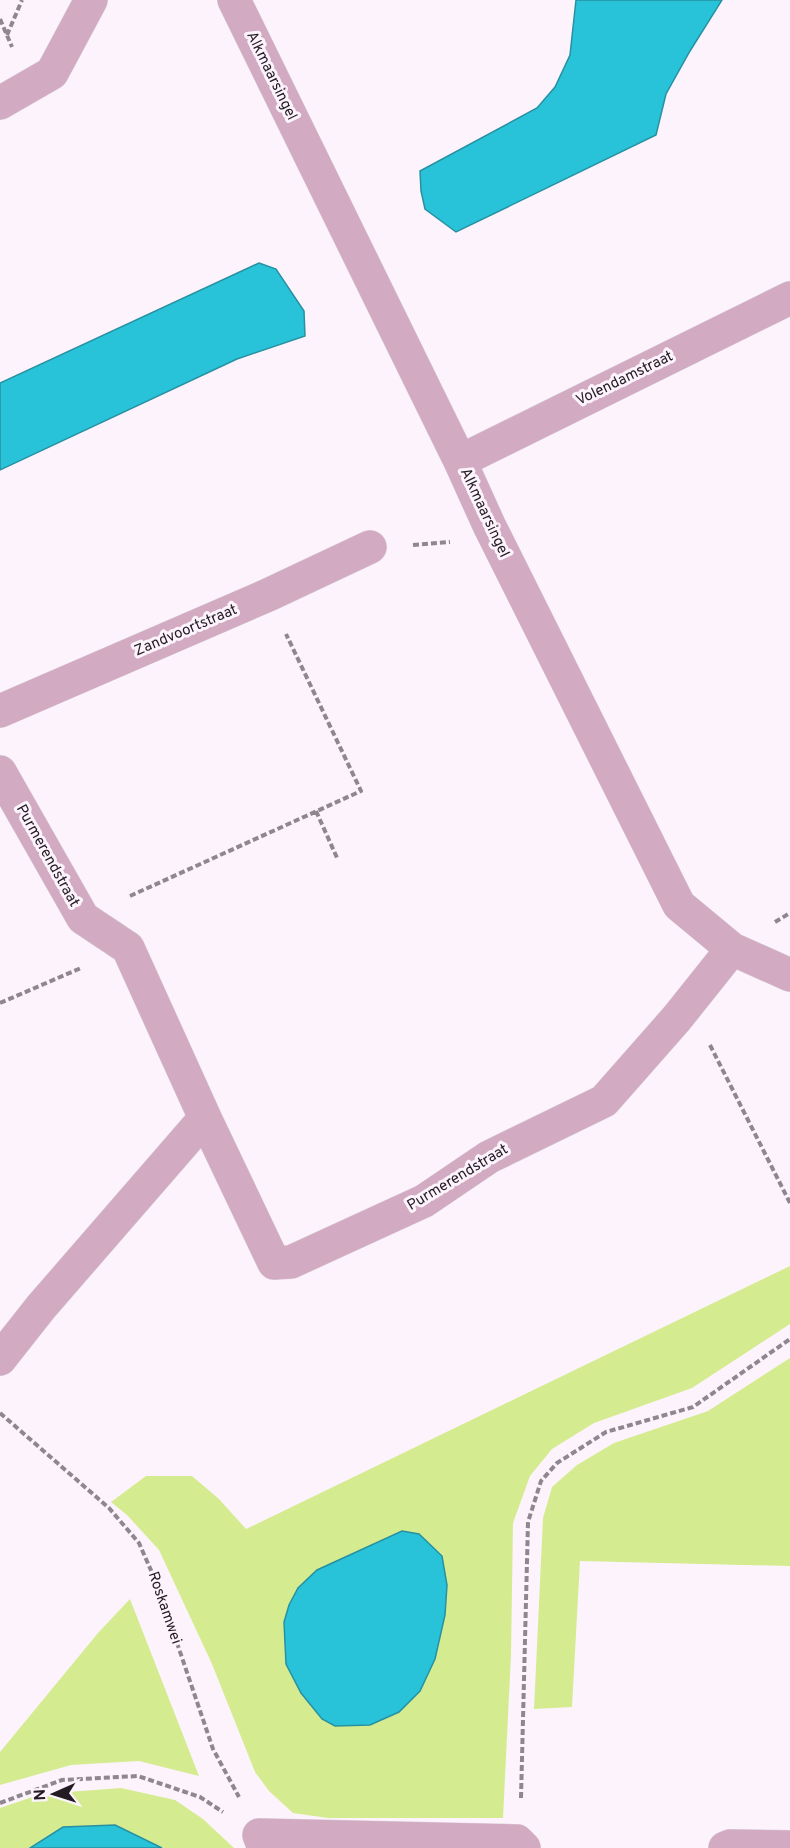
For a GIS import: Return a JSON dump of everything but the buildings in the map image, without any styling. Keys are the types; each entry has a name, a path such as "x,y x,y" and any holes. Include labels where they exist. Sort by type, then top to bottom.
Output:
{"street":[{"path":"0,103 52,73 91,0"},
{"name":"Alkmaarsingel","path":"234,0 460,461 489,525 679,905 732,949 790,975"},
{"name":"Volendamstraat","path":"460,461 790,298"},
{"name":"Zandvoortstraat","path":"0,711 268,595 370,547"},
{"name":"Purmerendstraat","path":"0,772 82,918 128,948 274,1263 291,1262 424,1201 489,1157 604,1101 677,1018 732,949"},
{"path":"0,1359 40,1307 205,1118"},
{"path":"261,1841 521,1844"},
{"path":"725,1848 730,1846 790,1847"}],"path":[{"path":"7,35 21,0"},
{"path":"370,547 450,542 489,525"},
{"path":"82,918 361,791 268,595"},
{"path":"316,811 338,860"},
{"path":"0,1003 128,948"},
{"path":"677,1018 708,1042 790,1203"},
{"path":"521,1844 528,1522 541,1481 557,1463 606,1432 693,1407 790,1339"},
{"name":"Roskamwei","path":"0,1413 108,1508 140,1543 157,1584 213,1749 261,1841"},
{"path":"0,1803 62,1780 138,1776 200,1797 261,1841"}],"green space":[{"path":"790,1266 790,1324 692,1388 594,1423 552,1449 530,1476 513,1523 511,1655 503,1818 328,1818 293,1813 269,1791 255,1772 212,1664 159,1550 127,1515 111,1502 146,1476 192,1476 219,1499 246,1529","holes":["447,1585 445,1615 435,1659 335,1726 322,1719 301,1693"]},
{"path":"790,1358 790,1566 580,1561 572,1707 534,1709 543,1518 552,1487 577,1465 614,1443 708,1411"},
{"path":"130,1599 199,1776 139,1761 71,1765 0,1785 0,1752 98,1633"},
{"path":"121,1788 175,1800 203,1819 234,1848 162,1848 115,1825 63,1827 30,1848 0,1848 0,1808 41,1794"}],"water":[{"path":"576,0 722,0 666,94 656,135 456,232 425,209 420,171 537,108 555,87 570,55"},
{"path":"259,263 276,269 304,311 305,336 237,359 0,470 0,383"},
{"path":"402,1531 419,1534 442,1556 447,1585 445,1615 435,1659 420,1691 399,1712 370,1725 335,1726 322,1719 301,1693 286,1664 284,1622 289,1605 298,1588 317,1570"},
{"path":"115,1825 162,1848 30,1848 63,1827"}]}
